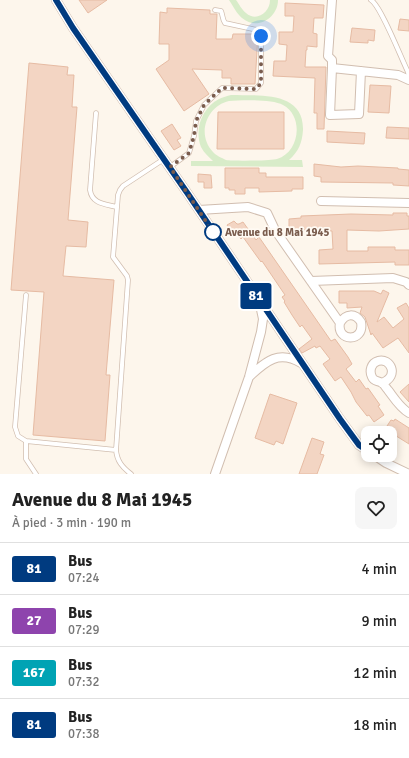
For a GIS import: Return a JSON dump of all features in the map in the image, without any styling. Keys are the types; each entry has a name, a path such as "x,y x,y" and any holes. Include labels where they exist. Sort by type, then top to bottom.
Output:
{"street":[{"path":"56,0 73,28 170,167 302,364 361,446"},
{"path":"332,0 328,56 332,60 330,115 359,114 361,71"},
{"path":"332,68 398,75 409,80"},
{"path":"321,201 409,203"},
{"path":"199,210 248,207 267,212 275,230 340,322"},
{"path":"393,278 406,282 409,285"},
{"path":"311,281 409,278"},
{"path":"215,474 250,376 263,319 259,300"},
{"path":"250,376 262,365 276,358 291,357 302,364"},
{"path":"382,383 404,410 409,412"},
{"path":"384,462 409,474"}],"lane":[{"path":"371,0 380,11 408,72 409,80"},
{"path":"170,167 189,153 194,136 196,121 204,105 222,88 256,89 261,83 261,32 254,29 225,23 223,21 221,11 215,10"},
{"path":"96,113 90,190 91,195 97,202 117,207"},
{"path":"131,474 118,461 116,450 128,280 113,257 118,195 123,186 164,159"},
{"path":"26,295 15,427 18,436 26,441 116,450"},
{"path":"26,441 26,459 36,474"}],"green space":[{"path":"229,0 236,0 245,12 254,17 262,15 268,9 270,0 278,0 277,6 271,17 266,21 254,23 248,22 242,18"},
{"path":"231,95 253,95 277,98 288,102 296,108 301,117 303,135 298,150 289,160 302,160 303,167 191,166 191,161 213,161 201,147 198,133 199,126 204,113 213,103 219,99","holes":["257,100 272,102 283,105 290,110 296,125 295,142 291,149 285,155 277,159 267,160 226,160 214,153 208,145 205,137 206,122 215,109 221,104 229,101"]}],"building":[{"path":"79,0 107,0 88,13"},
{"path":"285,3 324,5 323,18 314,18 313,33 317,34 317,47 307,46 305,67 326,67 324,129 317,129 317,113 314,113 315,78 273,76 274,61 286,61 287,45 279,44 279,32 293,32 294,16 285,16"},
{"path":"167,8 210,10 210,14 217,14 216,39 232,39 233,34 258,34 255,84 231,84 231,78 222,78 222,70 192,69 209,94 184,111 156,69 169,60 169,44 159,44 160,12 167,13"},
{"path":"400,19 409,20 409,31 398,30"},
{"path":"352,28 375,30 374,41 368,40 368,43 350,42"},
{"path":"29,63 68,67 67,75 74,75 72,107 77,107 68,220 88,222 86,247 66,246 63,276 114,280 106,375 110,375 105,441 33,435 44,292 11,290"},
{"path":"370,85 391,86 389,113 368,112"},
{"path":"218,112 284,112 284,149 217,149"},
{"path":"172,124 181,138 177,140 181,146 174,150 161,131"},
{"path":"387,127 409,128 409,139 386,138"},
{"path":"327,131 365,133 364,144 327,142"},
{"path":"314,164 341,167 358,166 398,168 409,170 409,186 393,185 393,183 321,182 321,177 314,176"},
{"path":"225,168 259,168 259,173 266,173 266,177 303,177 303,189 292,189 292,191 259,192 259,188 245,188 245,194 235,194 235,190 225,188"},
{"path":"198,174 211,175 212,188 204,188 204,182 198,182"},
{"path":"393,213 407,213 407,216 409,216 409,229 379,231 347,230 347,251 368,251 368,247 395,247 395,250 409,250 409,265 395,265 395,262 319,264 319,250 333,249 332,231 318,231 318,229 289,231 289,219 301,218 301,216 351,214 393,215"},
{"path":"234,221 237,224 243,222 256,240 259,237 331,341 335,339 348,357 352,364 346,369 356,382 359,379 366,389 368,388 380,405 378,406 384,415 374,422 369,415 367,416 356,402 341,377 335,381 323,364 330,359 320,346 316,348 315,346 302,353 299,349 312,339 302,325 300,327 292,315 282,297 285,295 262,261 261,262 243,237 241,239 236,233 233,234 227,225"},
{"path":"383,290 389,293 377,322 384,317 393,328 404,319 397,308 406,303 409,308 409,353 398,338 383,348 372,333 371,335 365,317 360,313 362,307 347,308 347,303 339,303 339,291 374,291 381,294"},
{"path":"409,384 409,402 400,392"},
{"path":"270,394 297,403 283,444 276,441 274,445 255,438"},
{"path":"395,419 409,428 409,444 397,436 397,426 387,426 391,420 394,421"},
{"path":"312,438 324,442 320,454 324,455 317,474 299,474"}],"bus line":[{"name":"81","path":"56,0 73,28 188,194 340,419 361,446"}],"place":[{"name":"Avenue du 8 Mai 1945","path":"213,232"}],"route":[{"path":"213,232 170,167 189,153 194,136 196,121 204,105 222,88 256,89 259,87 261,83 261,36"}]}
